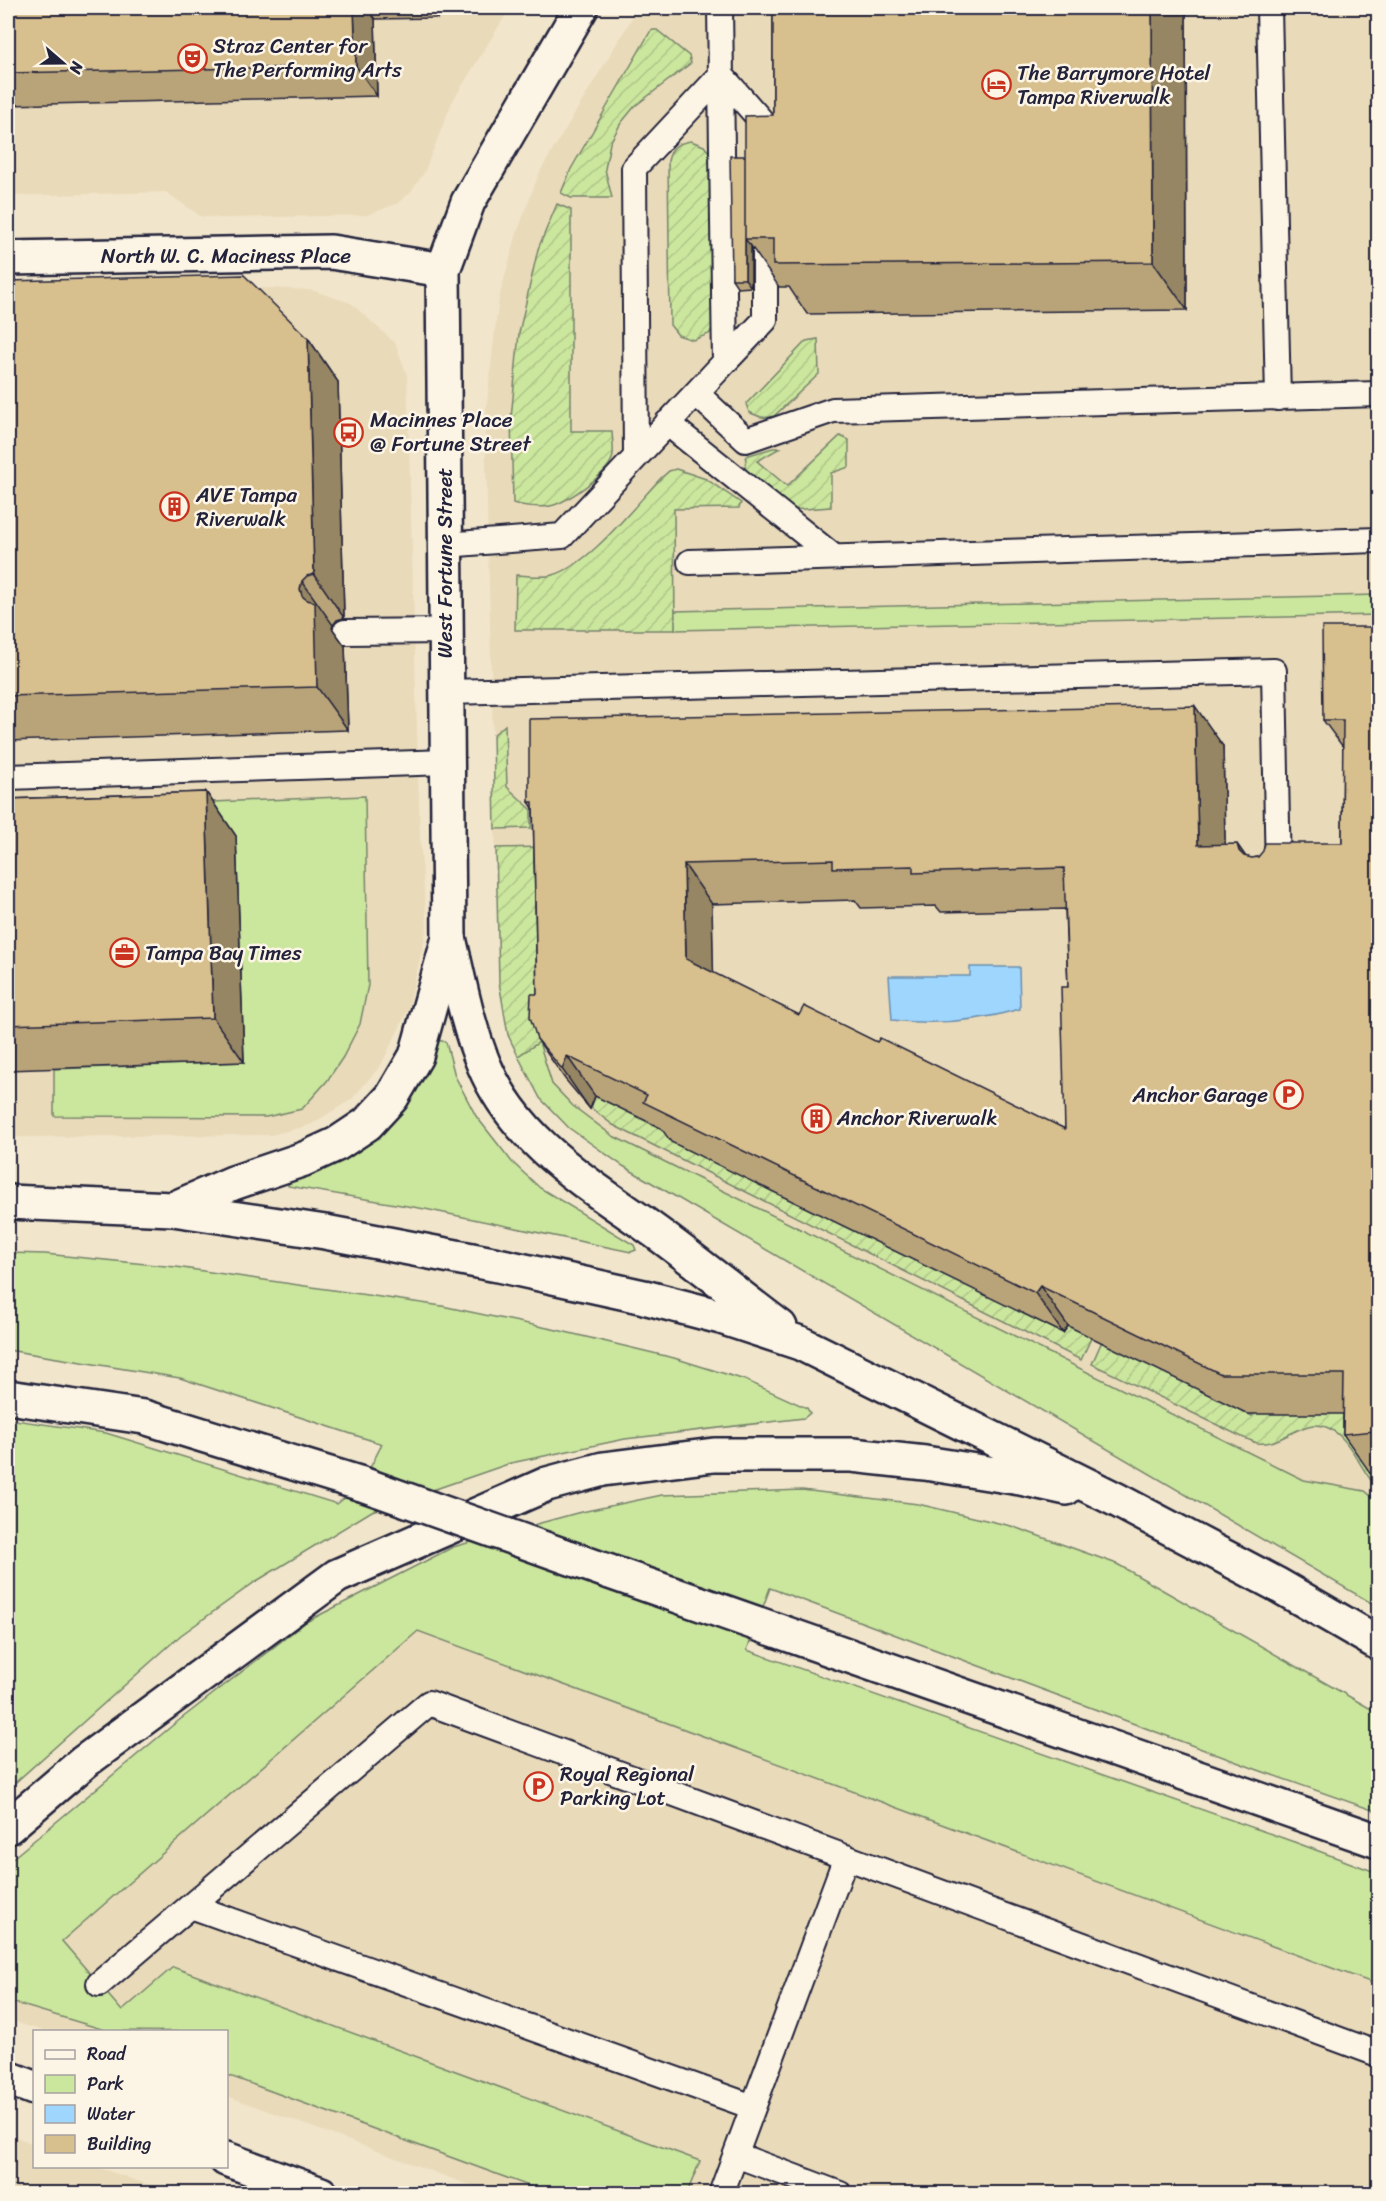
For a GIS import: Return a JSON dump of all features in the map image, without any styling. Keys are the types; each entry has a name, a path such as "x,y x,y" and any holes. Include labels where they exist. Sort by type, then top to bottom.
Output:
{"main road":[{"name":"West Fortune Street","path":"449,938 443,270 468,202 581,8"},
{"name":"North W. C. Maciness Place","path":"8,258 331,252 443,270"},
{"path":"173,1209 233,1183 304,1159 337,1144 367,1124 392,1097 416,1056 449,938"},
{"path":"449,938 467,1014 484,1066 510,1112 546,1152 582,1181 656,1233 800,1342"},
{"path":"8,1202 173,1209 326,1232 498,1265 644,1297 721,1317 800,1342 1117,1500 1276,1584 1378,1643"},
{"path":"8,1397 144,1418 362,1484 1378,1841"},
{"path":"8,1827 84,1762 337,1576 546,1484 603,1469 714,1455 852,1455 925,1463 1020,1478 1117,1500"},
{"path":"8,2078 33,2088"},
{"path":"228,2159 321,2193"}],"lane":[{"path":"720,8 725,362"},
{"path":"1269,8 1278,398"},
{"path":"721,75 765,126 765,171"},
{"path":"636,458 634,168 721,75"},
{"path":"445,545 562,536 765,320 765,217"},
{"path":"696,393 746,440 833,410 1378,394"},
{"path":"667,423 834,557"},
{"path":"690,562 1378,540"},
{"path":"345,632 446,631"},
{"path":"447,692 1274,671 1279,884"},
{"path":"8,777 447,762"},
{"path":"99,1984 429,1703 1378,2054"},
{"path":"721,2193 846,1857"},
{"path":"191,1906 753,2107"},
{"path":"735,2155 840,2193"}],"shaded area":[{"path":"8,8 510,8 452,102 424,173 410,193 396,204 367,215 221,218 200,216 166,192 8,196"},
{"path":"638,8 1378,8 1378,1607 623,1166 569,1128 540,1098 508,1035 499,982 485,421 499,298 518,230 541,170"},
{"path":"270,288 311,290 351,303 395,343 407,375 420,838 427,928 408,1010 381,1065 352,1099 310,1125 271,1135 8,1137 8,298"},
{"path":"802,1490 918,1504 1011,1526 1117,1564 1378,1713 1378,1812 1258,1770 770,1588 747,1650 1378,1873 1378,2193 491,2193 228,2096 228,2030 41,2030 8,2020 8,1862 173,1725 306,1622 453,1547 577,1513 662,1495"},
{"path":"8,2134 33,2144 33,2168 100,2168 172,2193 8,2193"}],"green space":[{"path":"653,30 657,30 689,56 691,63 635,106 621,123 610,143 605,169 612,198 571,198 561,193 571,169"},
{"path":"691,141 704,146 712,156 713,328 709,334 693,340 678,335 670,325 668,161 675,146"},
{"path":"557,204 571,210 571,431 612,431 613,453 608,465 594,480 557,504 541,507 513,503 511,419 519,333 538,249"},
{"path":"818,339 819,374 774,416 762,417 749,412 746,404 806,341"},
{"path":"840,436 849,440 849,467 831,473 831,507 791,510 745,470 746,456 780,448 757,461 787,486"},
{"path":"676,469 706,479 741,503 739,508 674,509 675,630 515,630 516,575 553,575 582,560 611,533 661,478 669,471"},
{"path":"1378,595 1378,615 675,630 674,611"},
{"path":"505,725 507,787 531,809 531,828 495,829 493,735"},
{"path":"365,796 368,985 360,1024 343,1057 327,1081 302,1109 266,1117 54,1116 54,1069 244,1062 8,810"},
{"path":"540,847 539,1042 518,1056 508,1035 499,982 496,848"},
{"path":"438,1040 446,1042 455,1076 476,1116 512,1162 540,1188 634,1245 636,1250 631,1252 425,1209 288,1186 293,1179 336,1163 382,1132 403,1109"},
{"path":"539,1042 552,1084 573,1106 613,1136 1304,1480 1365,1491 1378,1502 1378,1607 623,1166 569,1128 540,1098 518,1056"},
{"path":"595,1096 674,1135 671,1142 1063,1333 1069,1325 1092,1336 1081,1360 613,1125 591,1108"},
{"path":"8,1253 45,1254 176,1267 442,1306 674,1358 745,1380 807,1408 810,1413 804,1418 625,1439 511,1463 372,1511 255,1582 181,1635 8,1789 8,1419 106,1433 337,1504 362,1484 382,1444 180,1378 8,1350"},
{"path":"1102,1341 1252,1416 1259,1408 1372,1414 1378,1489 1345,1442 1329,1428 1318,1425 1308,1426 1268,1443 1254,1442 1092,1364"},
{"path":"802,1490 918,1504 1011,1526 1117,1564 1378,1713 1378,1812 1258,1770 770,1588 747,1650 1378,1873 1378,1985 418,1631 62,1941 122,2011 173,1967 700,2161 687,2193 548,2193 228,2075 228,2030 105,2030 8,2001 8,1862 173,1725 306,1622 453,1547 577,1513 662,1495"}],"water":[{"path":"970,967 1019,967 1020,1009 957,1021 892,1020 889,976 970,976"}],"building":[{"name":"Straz Center for The Performing Arts","path":"8,8 354,8 356,66 8,73"},
{"name":"The Barrymore Hotel Tampa Riverwalk","path":"773,8 1152,8 1153,262 773,265 773,239 745,239 745,116 773,115"},
{"path":"730,156 745,156 745,279 732,279"},
{"name":"AVE Tampa Riverwalk","path":"244,275 308,338 314,574 302,581 300,589 302,596 315,602 317,687 8,696 8,281"},
{"path":"1322,627 1378,627 1378,1457 1375,1431 1343,1434 1344,1374 1221,1374 1040,1286 1035,1293 643,1102 647,1095 567,1056 562,1069 537,1039 530,1017 531,994 537,994 533,802 529,802 529,719 1195,706 1198,845 1237,844 1244,856 1252,858 1258,857 1265,843 1342,843 1343,720 1323,720","holes":["833,860 833,868 913,866 913,873 1064,868 1068,987 1061,987 1065,1129 880,1038 877,1042 804,1006 799,1015 686,959 684,864"]},
{"name":"Tampa Bay Times","path":"206,792 213,1018 8,1025 8,799"}],"place":[{"name":"Straz Center for The Performing Arts","path":"192,58"},
{"name":"The Barrymore Hotel Tampa Riverwalk","path":"996,85"},
{"name":"Macinnes Place @ Fortune Street","path":"349,432"},
{"name":"AVE Tampa Riverwalk","path":"175,507"},
{"name":"Tampa Bay Times","path":"124,953"},
{"name":"Anchor Garage","path":"1289,1095"},
{"name":"Anchor Riverwalk","path":"816,1118"},
{"name":"Royal Regional Parking Lot","path":"539,1786"}]}
